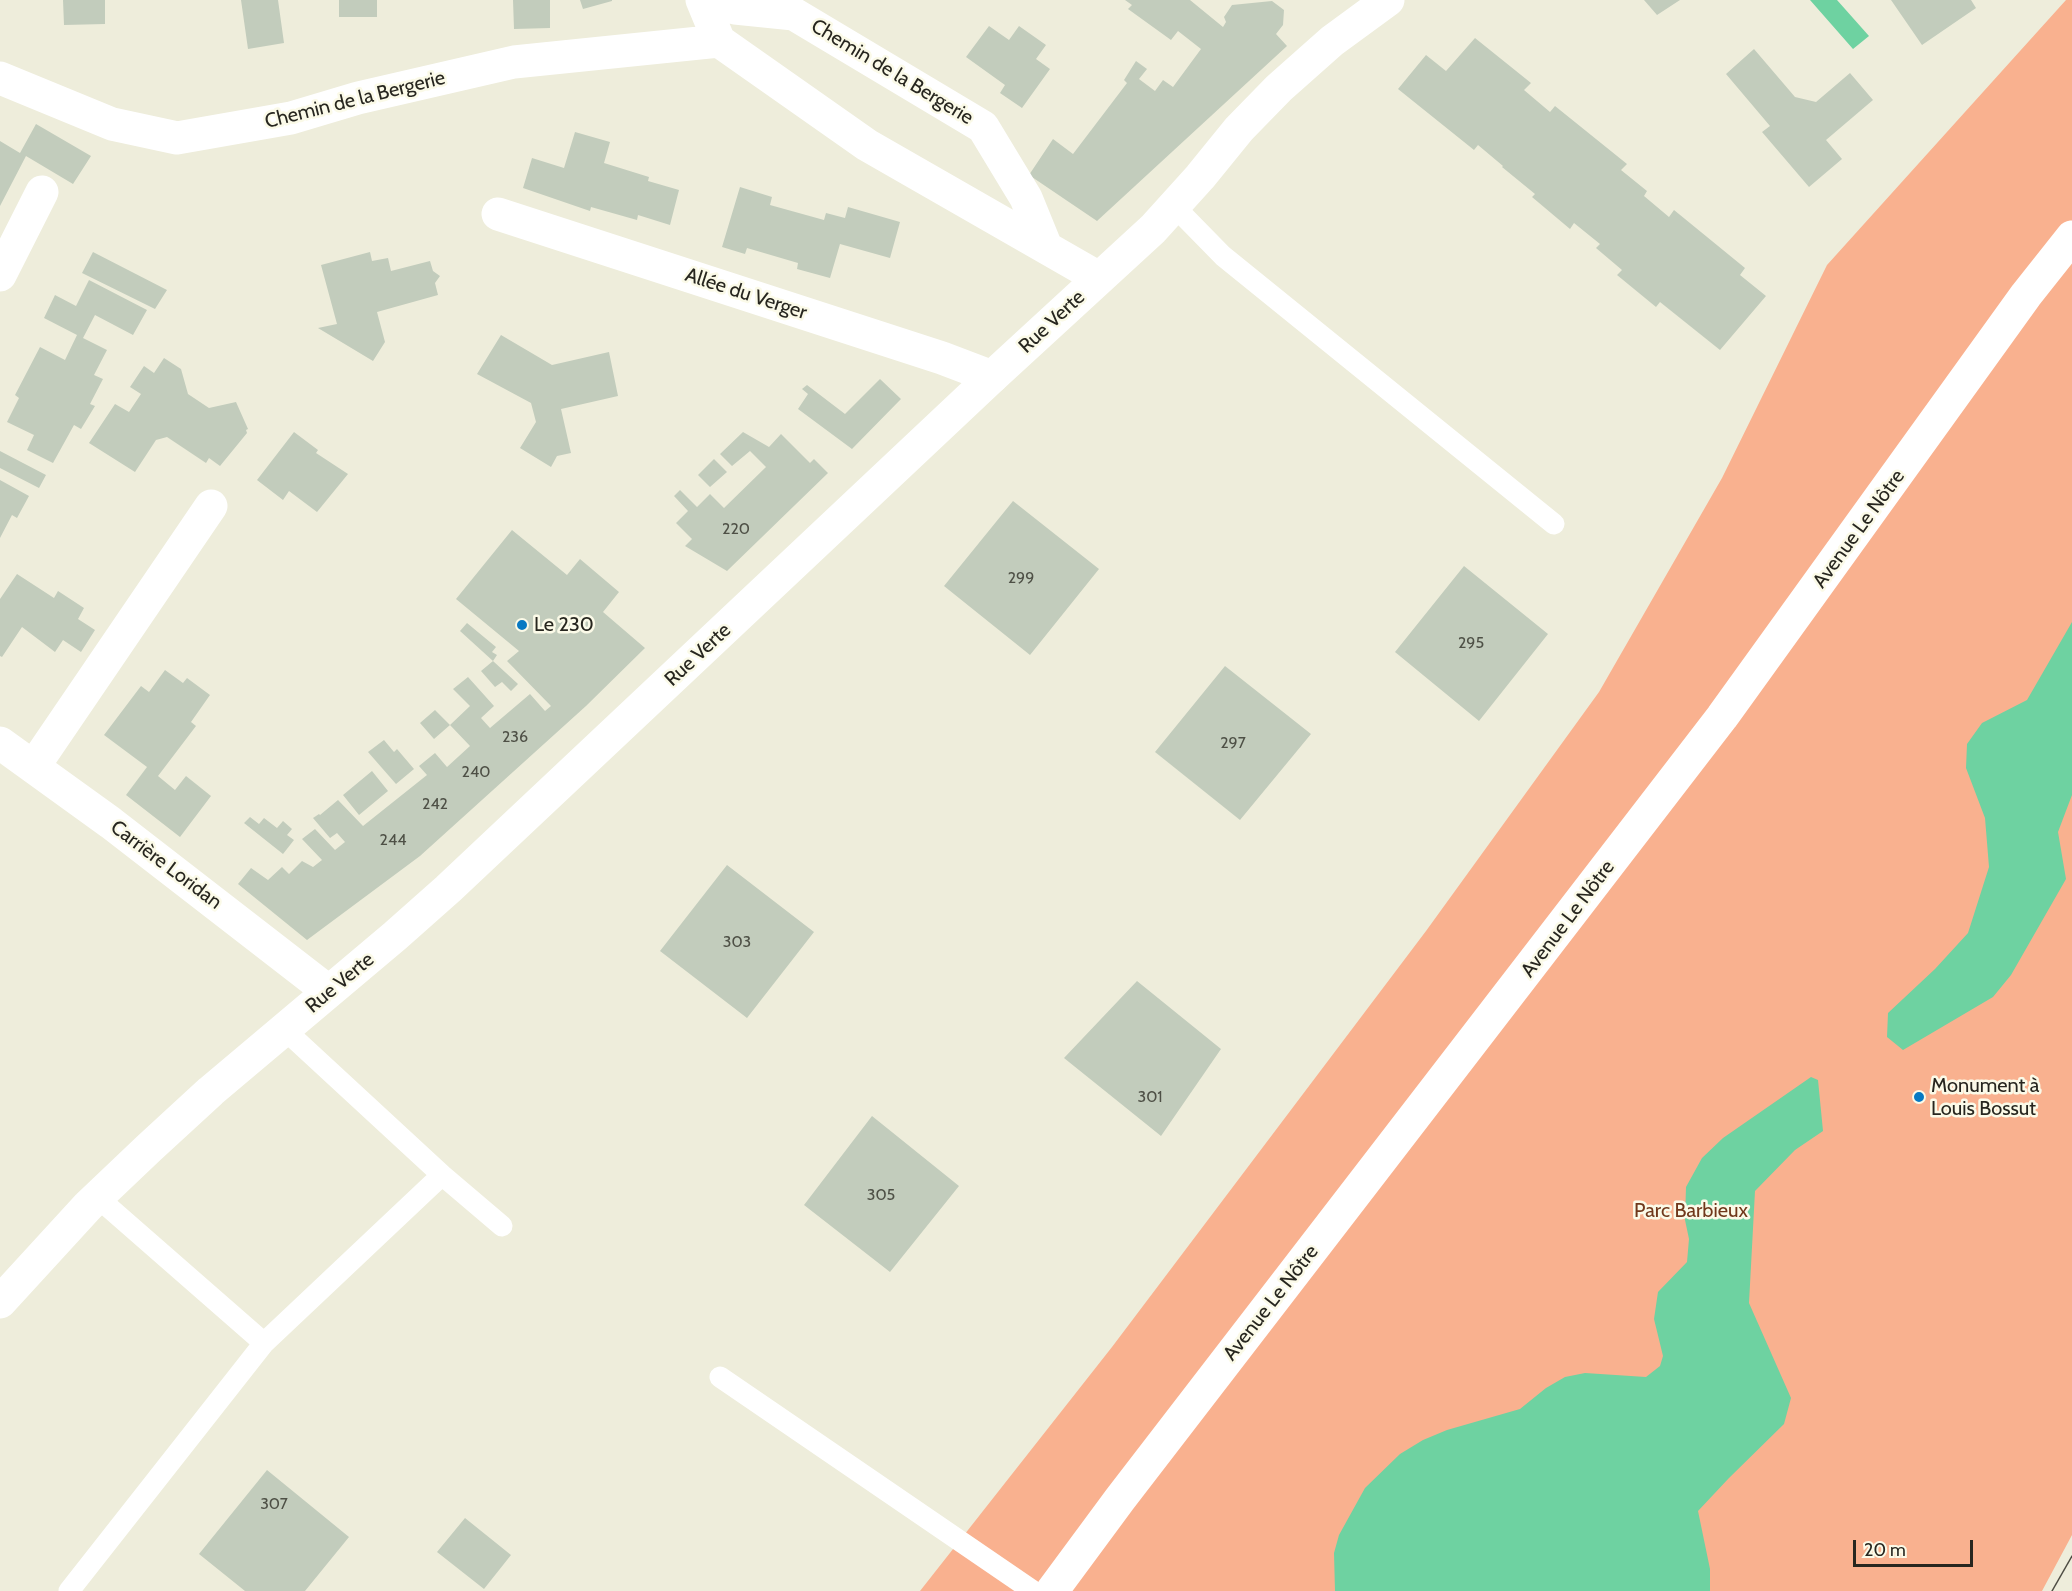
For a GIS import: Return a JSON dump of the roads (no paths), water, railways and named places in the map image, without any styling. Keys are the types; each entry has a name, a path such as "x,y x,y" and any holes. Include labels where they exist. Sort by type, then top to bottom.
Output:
{"street":[{"name":"Chemin de la Bergerie","path":"0,78 112,124 177,138 291,118 358,98 514,62 719,41 702,0"},
{"name":"Chemin de la Bergerie","path":"702,0 735,8 794,14 983,127 1026,198 1046,248"},
{"name":"Rue Verte","path":"0,1302 96,1197 211,1091 448,889 992,377 1153,229 1239,129 1279,88 1332,41 1388,0"},
{"path":"719,41 867,145 1099,278"},
{"path":"0,275 42,192"},
{"name":"Allée du Verger","path":"498,214 942,358 992,377"},
{"name":"Avenue Le Nôtre","path":"1052,1591 1127,1490 1715,727 2026,295 2072,237"},
{"path":"34,766 211,506"},
{"name":"Carrière Loridan","path":"0,743 34,766 328,991"}],"lane":[{"path":"1174,206 1223,256 1554,524"},
{"path":"285,1030 502,1226"},
{"path":"69,1591 264,1343 442,1174"},
{"path":"96,1197 264,1343"},
{"path":"720,1377 1033,1591"}],"tram line":[{"path":"2052,1591 2072,1556"}],"place":[{"name":"Le 230","path":"522,625"},
{"name":"Monument à Louis Bossut","path":"1919,1097"}],"park label":[{"name":"Parc Barbieux","path":"1691,1211"}]}
